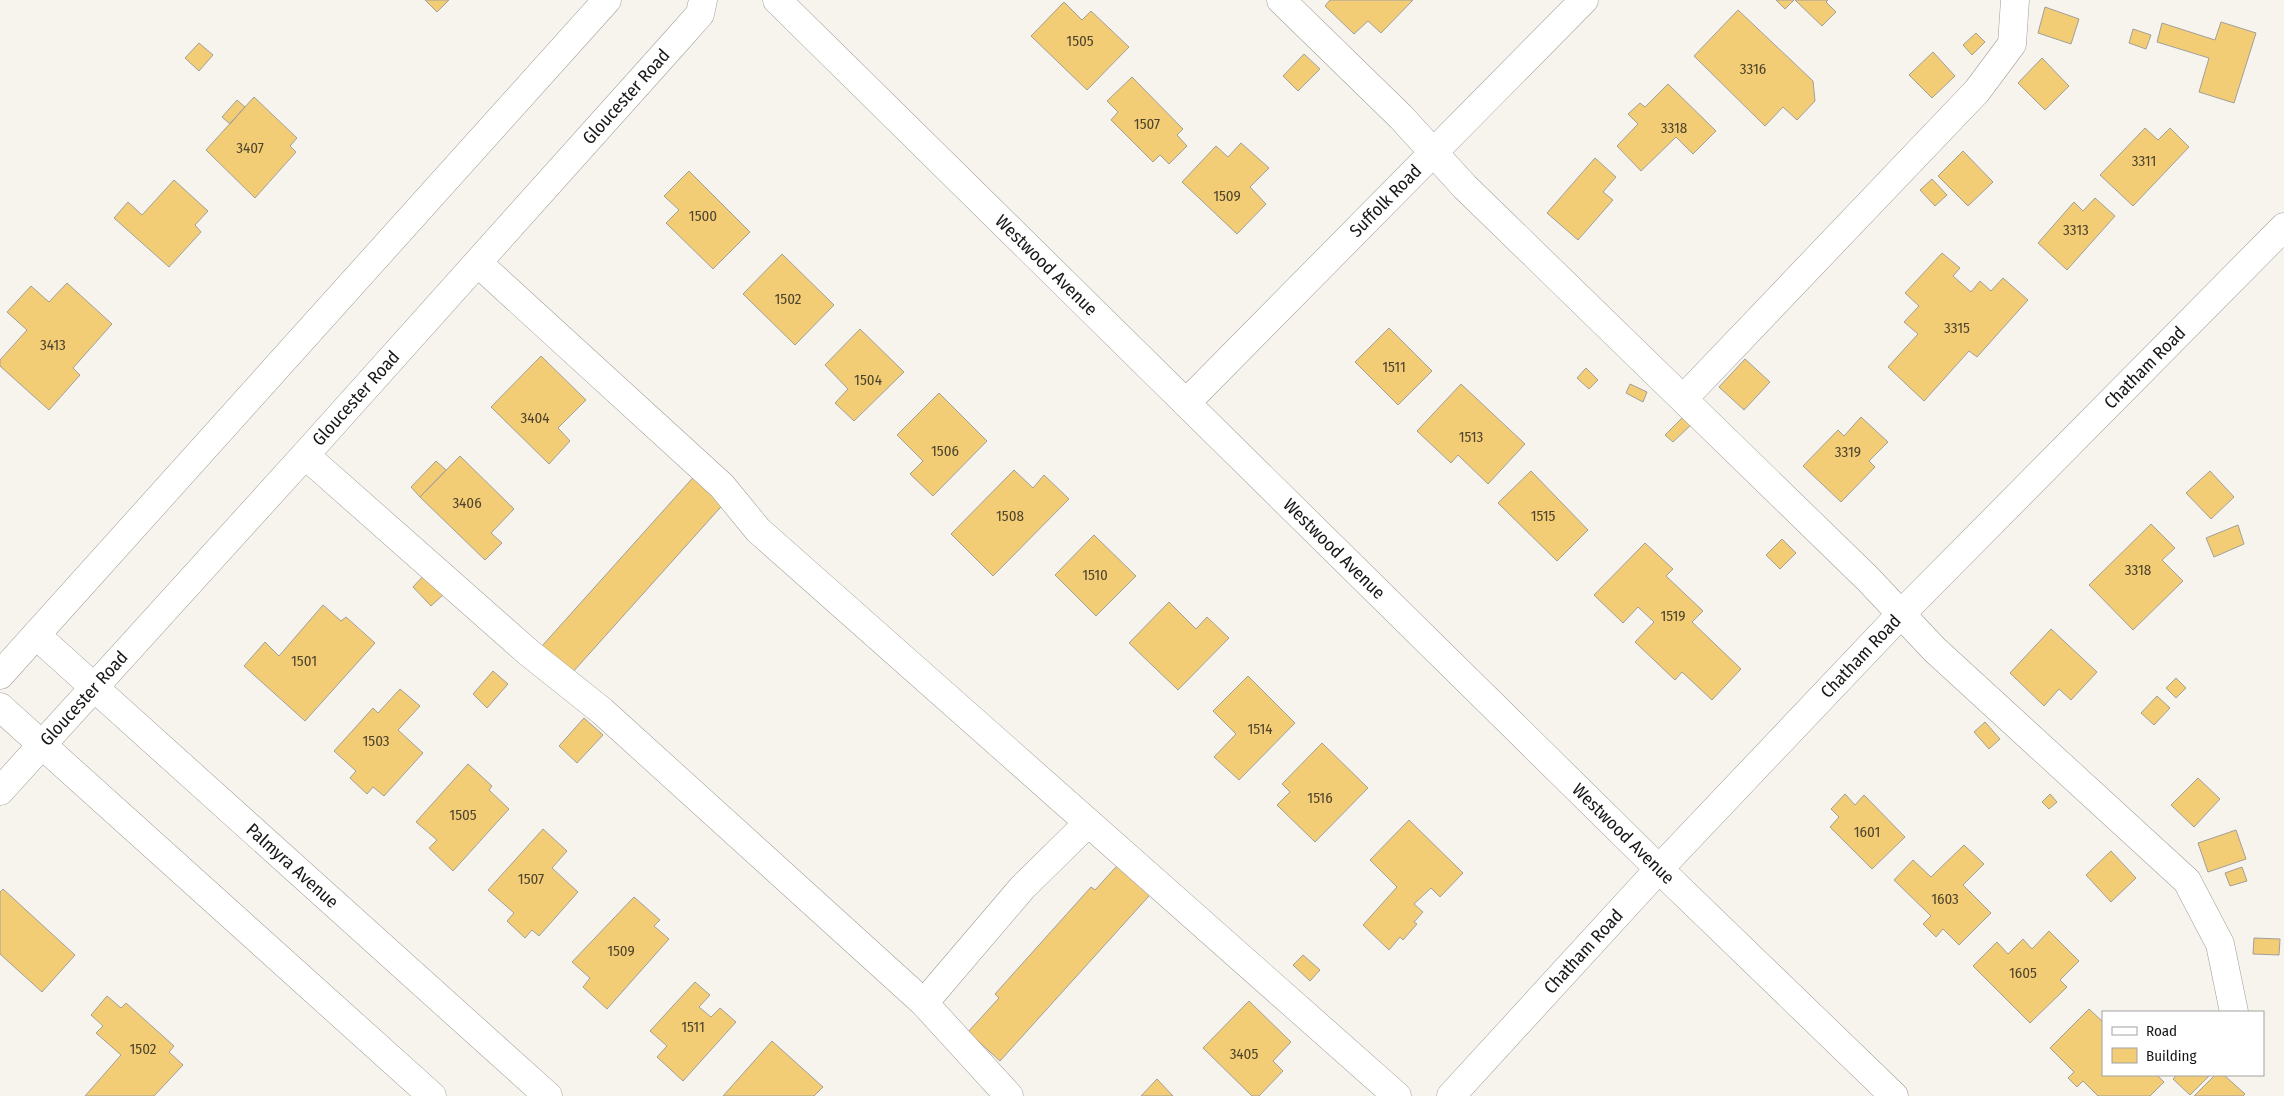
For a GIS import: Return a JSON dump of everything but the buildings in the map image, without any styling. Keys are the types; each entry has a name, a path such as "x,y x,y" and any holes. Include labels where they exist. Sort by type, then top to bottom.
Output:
{"street":[{"path":"0,675 607,0"},
{"name":"Gloucester Road","path":"0,791 305,456 689,27 700,14 703,0"},
{"name":"Westwood Avenue","path":"777,0 1659,869 1894,1096"},
{"path":"1281,0 1401,117 1465,187 1684,398 1868,579 1936,650 2187,881 2220,944 2234,1011"},
{"name":"Suffolk Road","path":"1186,403 1584,0"},
{"path":"1684,398 1977,91 2012,44 2016,0"},
{"name":"Chatham Road","path":"1451,1096 1659,869 1901,614 2284,227"},
{"path":"478,263 722,486 758,530 1088,823 1265,977 1397,1096"},
{"path":"305,456 528,652 602,711 924,1003 1009,1096"},
{"name":"Palmyra Avenue","path":"36,635 548,1096"},
{"path":"0,707 41,746 432,1096"},
{"path":"924,1003 1022,888 1088,823"}]}
